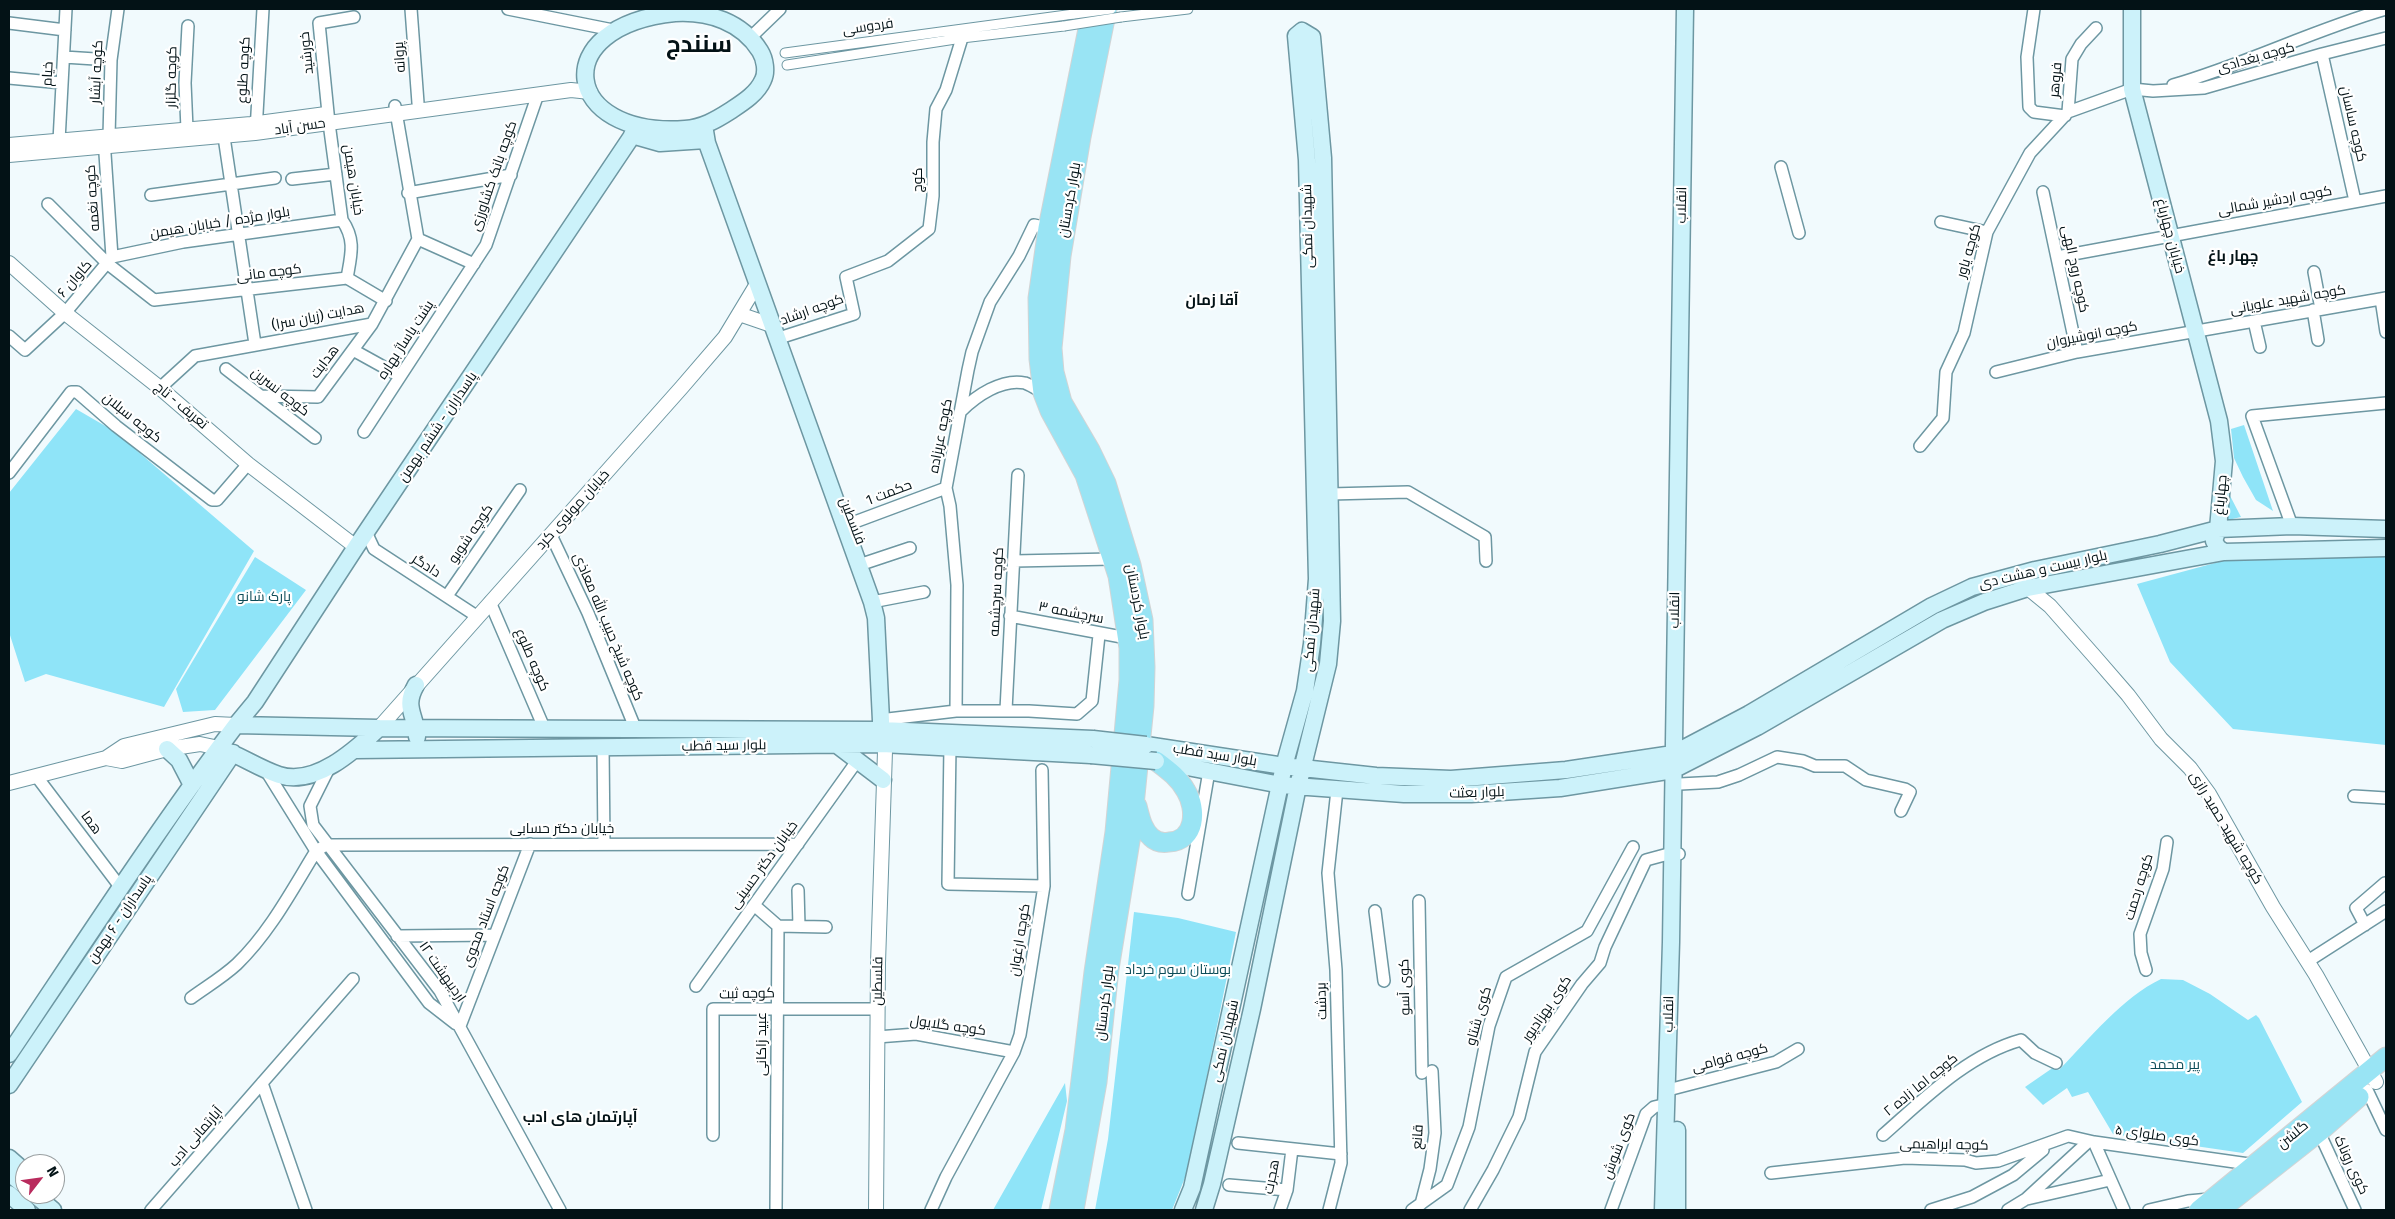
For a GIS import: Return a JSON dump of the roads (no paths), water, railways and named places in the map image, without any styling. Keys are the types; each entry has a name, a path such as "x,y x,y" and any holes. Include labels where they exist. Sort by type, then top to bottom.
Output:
{"main road":[{"name":"بلوار کردستان","path":"1059,1210 1075,1130 1094,972 1115,832 1138,751 1129,680 1123,604 1112,559 1085,475 1050,411 1043,393 1038,359 1038,298 1048,228 1092,9"},
{"name":"انقلاب","path":"1677,765 1685,9"},
{"name":"انقلاب","path":"1663,1210 1671,1094 1693,9"},
{"name":"خیابان چهارباغ","path":"2132,9 2132,90 2219,421 2224,461"},
{"path":"675,11 712,16 741,28 751,36 763,56 765,68 763,80 747,100 705,133 667,130 635,131 606,112 596,102 587,87 584,71 592,50 613,30 640,14 675,11"},
{"name":"بلوار کردستان","path":"1074,1210 1097,1082 1109,968 1130,840 1135,798 1146,647 1139,596 1106,483 1090,450 1062,402 1058,389 1052,348 1056,296 1065,228 1113,12"},
{"name":"شهیدان نمکی","path":"1204,1210 1212,1184 1302,768 1328,664 1332,621 1322,496 1315,159 1304,36"},
{"name":"پاسداران - ششم بهمن","path":"226,750 236,725 255,702 356,546 635,131"},
{"name":"فلسطین","path":"705,133 757,284 777,333 876,602 886,736"},
{"name":"چهارباغ","path":"2224,461 2218,529 2214,541 2218,548 2224,552"},
{"name":"شهیدان نمکی","path":"1183,1210 1192,1188 1248,940 1284,766 1305,691 1311,653 1322,496"},
{"name":"بلوار بیست و هشت دی","path":"1677,765 1749,714 1932,606 1972,587 2035,570 2160,544 2218,529 2292,526 2386,528"},
{"path":"2254,527 2261,534 2262,540 2257,550"},
{"path":"2160,544 2164,563"},
{"name":"بلوار بیست و هشت دی","path":"1677,765 1758,727 1942,620 1984,602 2028,588 2224,552 2386,548"},
{"path":"1859,648 1867,663"},
{"path":"416,685 410,696 409,704 416,727 417,749"},
{"name":"بلوار سید قطب","path":"236,725 636,730 886,736 1092,747"},
{"path":"226,750 265,770 288,777 297,777 330,766 356,750 379,728"},
{"name":"بلوار سید قطب","path":"356,750 836,744 886,736 950,746 1092,747"},
{"path":"836,744 883,780"},
{"path":"1092,747 1138,751 1178,778 1188,792 1194,817 1192,827 1185,837 1174,842 1162,843 1152,838 1142,826 1135,798"},
{"path":"167,749 179,760 192,785"},
{"name":"پاسداران - ۶ بهمن","path":"9,1054 192,785 226,750"},
{"name":"پاسداران - ۶ بهمن","path":"9,1085 226,750"},
{"name":"بلوار سید قطب","path":"1138,751 1284,766"},
{"name":"بلوار سید قطب","path":"1138,751 1209,771 1280,785"},
{"name":"بلوار بعثت","path":"1284,766 1376,776 1451,779 1566,770 1677,765"},
{"name":"بلوار بعثت","path":"1280,785 1404,794 1471,794 1560,788 1677,765"},
{"path":"1248,940 1265,943"},
{"name":"گلشن","path":"2216,1208 2319,1132 2375,1080 2386,1058"},
{"name":"گلشن","path":"2216,1208 2256,1165 2375,1080"},
{"name":"انقلاب","path":"1671,1094 1677,1210"},
{"path":"9,1194 27,1210"}],"street":[{"name":"خیام","path":"59,141 66,9"},
{"name":"کوچه آبشار","path":"106,140 111,60 118,9"},
{"name":"کوچه طلوع","path":"256,128 263,9"},
{"name":"پروانه","path":"411,9 418,103"},
{"path":"508,9 613,30"},
{"path":"751,36 780,9"},
{"path":"1113,12 1188,9"},
{"path":"2034,9 2026,57 2029,107 2034,112 2067,114"},
{"path":"2153,91 2223,70 2344,21 2386,9"},
{"name":"فردوسی","path":"785,53 1074,14 1113,12"},
{"name":"فردوسی","path":"788,65 962,38 1064,26 1113,12"},
{"name":"خورشید","path":"328,118 319,23 354,17"},
{"path":"9,23 65,30"},
{"name":"کوچه گلزار","path":"187,129 185,82 188,26"},
{"name":"فروهر","path":"2067,114 2072,59 2075,51 2096,28"},
{"name":"کوچ","path":"846,277 888,261 929,229 933,196 933,142 936,109 946,90 962,38"},
{"name":"کوچه بغدادی","path":"2132,90 2153,91 2204,88 2322,54 2386,38"},
{"name":"کوچه ساسان","path":"2322,54 2355,201"},
{"path":"64,58 111,60"},
{"path":"9,78 62,83"},
{"name":"حسن آباد","path":"396,110 418,103 587,87"},
{"name":"حسن آباد","path":"9,156 187,129 256,128 587,87"},
{"name":"کوچه یاور","path":"1920,446 1944,418 1946,372 1964,333 1987,232 2030,153 2067,114 2132,90"},
{"name":"کوچه بانک کشاورزی","path":"474,264 486,245 538,94"},
{"path":"396,110 408,193 418,240 474,264"},
{"name":"خیابان هیمن","path":"328,118 342,220 350,231 353,245 347,278"},
{"name":"حسن آباد","path":"9,145 59,141 224,137 256,128"},
{"path":"224,137 255,344"},
{"name":"کوچه نغمه","path":"106,140 110,261"},
{"path":"1781,167 1799,233"},
{"path":"292,179 336,174"},
{"path":"408,193 511,175"},
{"path":"151,196 275,178"},
{"name":"کوچه روح الهی","path":"2043,192 2077,352"},
{"name":"کوچه اردشیر شمالی","path":"2057,257 2386,196"},
{"path":"48,204 110,261"},
{"name":"بلوار مژده / خیابان هیمن","path":"110,261 183,242 342,220"},
{"path":"1941,222 1987,232"},
{"name":"کوچه عربزاده","path":"956,711 957,584 950,506 946,488 972,352 990,302 1019,256 1034,225 1048,228"},
{"name":"هدایت (زبان سرا)","path":"160,388 191,358 255,344 372,324 418,240"},
{"name":"کوچه مانی","path":"110,261 150,299 154,300 247,291 347,278"},
{"name":"کاوان ۶","path":"9,336 25,350 65,313 110,261"},
{"name":"تعریف - تاج","path":"9,263 65,313 160,388 248,464 356,546"},
{"name":"پشت پاساژ بهاره","path":"364,432 474,264"},
{"path":"2314,272 2318,340"},
{"name":"کوچه ارشاد","path":"777,333 854,314 846,277"},
{"path":"347,278 386,301"},
{"name":"خیابان مولوی کرد","path":"379,728 676,395 725,337 757,284"},
{"path":"2384,298 2386,332"},
{"name":"کوچه شهید علویانی","path":"2195,331 2384,298"},
{"path":"739,314 777,333"},
{"path":"2254,321 2260,347"},
{"name":"هدایت","path":"261,396 318,397 372,324"},
{"name":"کوچه انوشیروان","path":"1996,372 2077,352 2195,331"},
{"path":"353,350 400,376"},
{"name":"کوچه نسرین","path":"226,369 315,438"},
{"path":"961,411 976,396 1004,384 1025,383 1043,393"},
{"name":"کوچه سبلان","path":"9,473 72,392 77,392 116,426 212,500 217,500 248,464"},
{"path":"2292,526 2252,416 2386,403"},
{"name":"کوچه سرچشمه","path":"1006,710 1018,475"},
{"name":"حکمت 1","path":"848,525 946,488"},
{"name":"کوچه شوبو","path":"447,596 520,490"},
{"path":"1322,496 1408,492 1485,537 1486,561"},
{"name":"دادگر","path":"366,532 374,549 478,617"},
{"name":"کوچه شیخ حبیب الله معاذی","path":"551,535 588,613 636,730"},
{"path":"863,563 910,548"},
{"path":"1014,561 1112,559"},
{"name":"کوچه شهید حمید رازی","path":"2028,588 2050,606 2128,695 2161,738 2190,768 2209,794 2273,906 2308,961 2375,1080"},
{"path":"876,602 924,592"},
{"name":"کوچه طلوع","path":"490,602 545,730"},
{"name":"سرچشمه ۳","path":"1010,616 1099,635 1127,638"},
{"path":"886,736 956,711 1006,710 1078,714 1092,701 1099,635"},
{"path":"9,783 106,758 124,746 215,724 236,725"},
{"name":"فلسطین","path":"876,1210 877,1010 883,780 886,736"},
{"path":"106,758 122,761 167,749 200,744 226,750"},
{"name":"کوچه ارغوان","path":"931,1210 946,1177 1014,1052 1020,1035 1044,886 948,884 950,746"},
{"path":"603,747 604,844"},
{"path":"1677,765 1718,782 1740,775 1777,757 1803,761 1815,766 1845,766 1866,780 1910,792 1901,810"},
{"name":"خیابان دکتر حسینی","path":"696,986 857,761"},
{"name":"۱۲ اردیبهشت","path":"330,766 310,806 313,825 321,848 397,936 440,991 460,1026"},
{"name":"۱۲ اردیبهشت","path":"265,770 429,1003 460,1026"},
{"path":"1042,770 1044,886"},
{"path":"1188,894 1209,771"},
{"name":"هما","path":"37,777 121,888"},
{"name":"بردشت","path":"1329,1210 1341,1164 1336,970 1328,873 1337,790"},
{"path":"2354,796 2386,798"},
{"name":"کوچه رحمت","path":"2146,970 2141,953 2140,934 2163,868 2167,842"},
{"name":"خیابان دکتر حسابی","path":"321,848 530,844 798,844"},
{"name":"کوچه استاد محوی","path":"460,1026 530,844"},
{"name":"کوی شتاو","path":"1417,1207 1447,1185 1454,1168 1469,1127 1489,1026 1506,977 1587,931 1633,847"},
{"path":"191,998 237,964 250,950 271,924 321,848"},
{"name":"کوی بهزادپور","path":"1470,1210 1493,1170 1519,1117 1535,1052 1582,984 1600,963 1605,947 1646,860 1675,854"},
{"path":"2365,925 2356,908 2385,883"},
{"path":"798,890 799,926"},
{"name":"کوی آسو","path":"1419,901 1427,1072"},
{"path":"754,905 778,926 826,927"},
{"path":"1375,911 1384,981"},
{"path":"2308,961 2386,911"},
{"name":"عبید زاکانی","path":"776,1210 778,926"},
{"path":"397,936 495,935"},
{"name":"آپارتمانی ادب","path":"151,1210 353,979"},
{"name":"کوچه ثبت","path":"713,1135 713,1009 877,1010"},
{"path":"460,1026 560,1210"},
{"name":"کوچه گلایول","path":"877,1037 916,1034 1014,1052"},
{"name":"کوچه اما زاده ۲","path":"1883,1135 1963,1068 2008,1044 2021,1040 2035,1053 2056,1063"},
{"name":"کوچه قوامی","path":"1671,1094 1776,1062 1798,1049"},
{"name":"قانع","path":"1417,1207 1430,1169 1435,1133 1427,1072"},
{"path":"2375,1080 2386,1130"},
{"path":"262,1084 306,1210"},
{"name":"کوی شوش","path":"1611,1210 1646,1114 1671,1094"},
{"name":"کوی روناک","path":"2319,1132 2356,1210"},
{"name":"کوی صلوای ۵","path":"2055,1142 2068,1136 2091,1142 2256,1165"},
{"path":"1931,1210 1972,1197 2013,1175 2034,1156 2055,1142"},
{"name":"کوچه ابراهیمی","path":"1771,1173 1905,1158 1965,1160 1976,1163 1998,1161 2055,1142"},
{"path":"2008,1210 2026,1200 2091,1142 2124,1210"},
{"name":"هجرت","path":"1238,1143 1341,1154"},
{"name":"هجرت","path":"1280,1210 1287,1190 1292,1149"},
{"path":"2026,1200 2110,1180"},
{"path":"1228,1185 1287,1190"},
{"path":"2149,1210 2188,1201 2216,1208"}],"district":[{"name":"سنندج","path":"699,45"},
{"name":"چهار باغ","path":"2233,257"},
{"name":"آقا زمان","path":"1212,301"},
{"name":"آپارتمان های ادب","path":"580,1118"}],"park label":[{"name":"پارک شانو","path":"264,597"},
{"name":"بوستان سوم خرداد","path":"1178,970"},
{"name":"پیر محمد","path":"2175,1065"}]}
